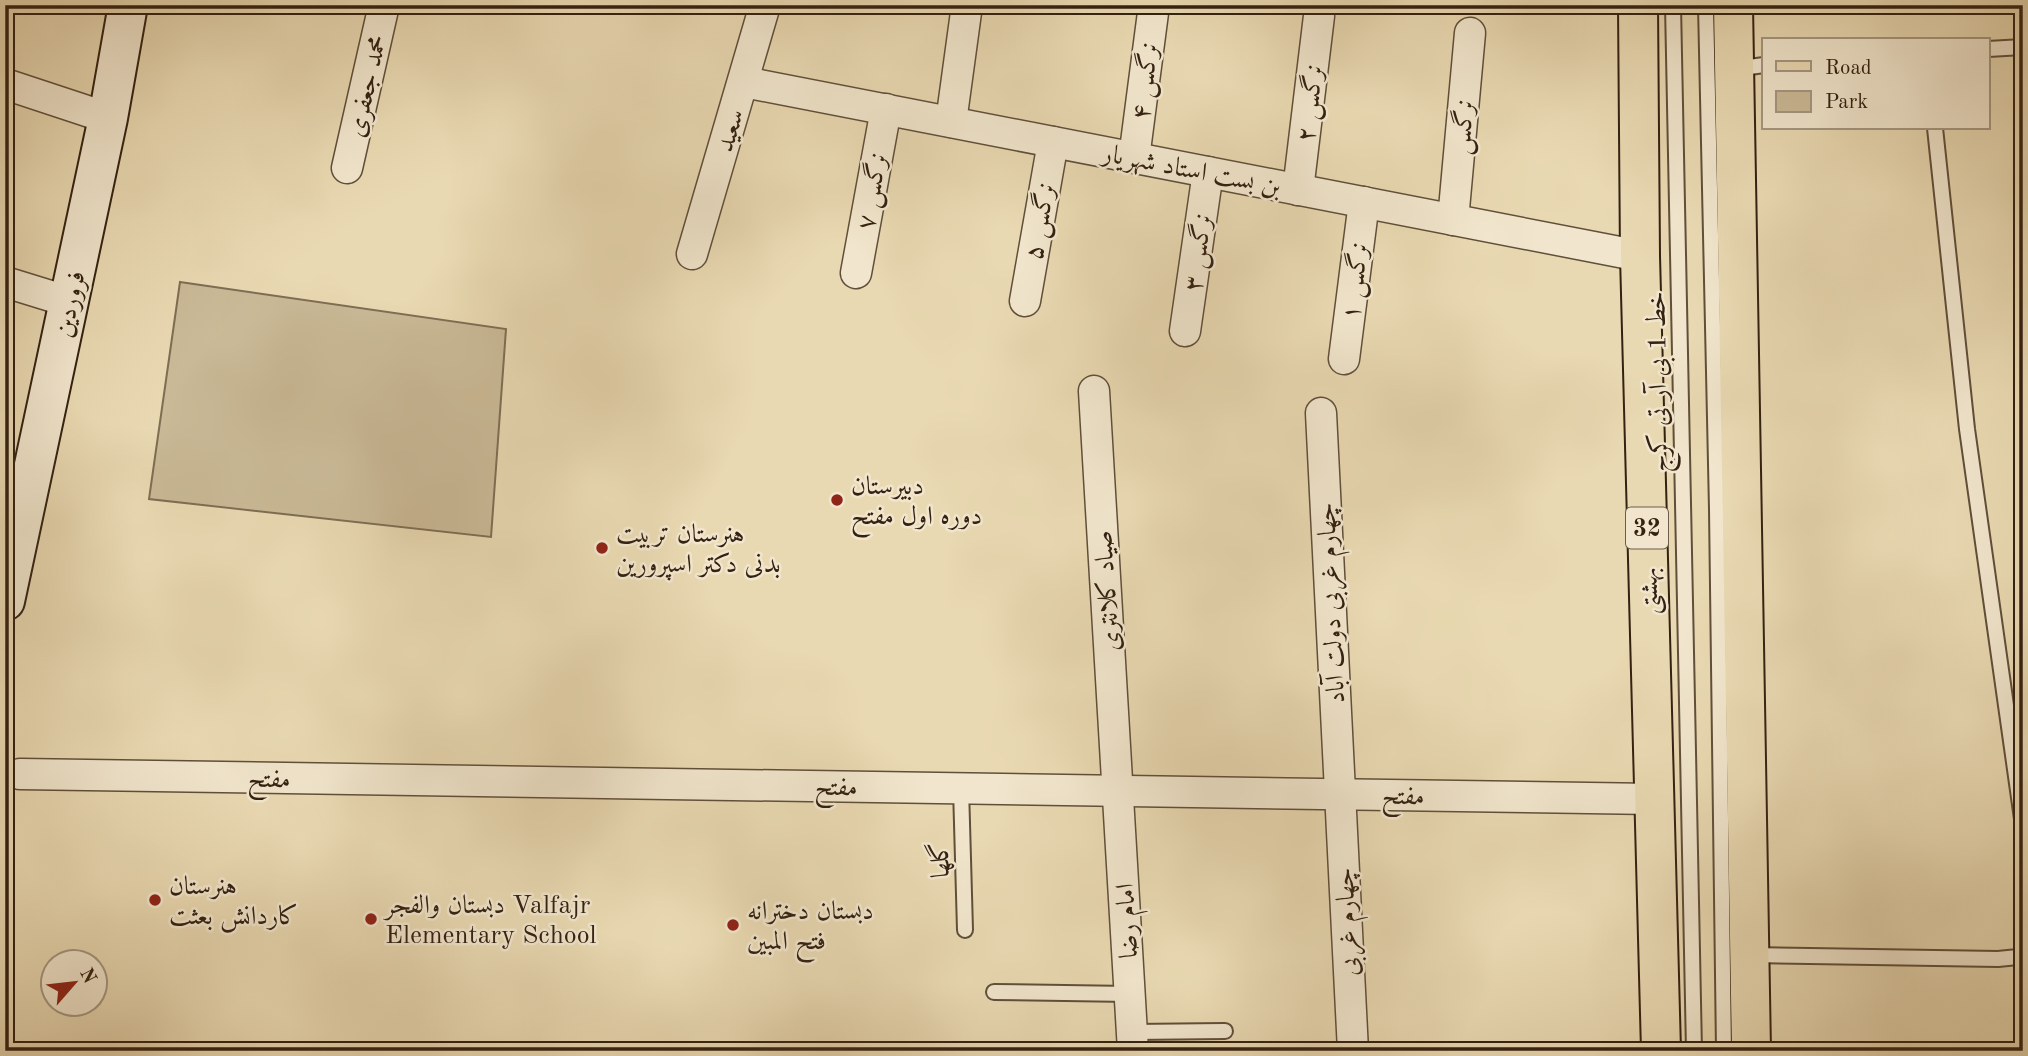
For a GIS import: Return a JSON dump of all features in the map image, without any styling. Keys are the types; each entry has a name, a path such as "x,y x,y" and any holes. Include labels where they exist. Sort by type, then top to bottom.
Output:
{"main road":[{"name":"بهشتی","path":"1638,5 1640,256 1661,1051"},
{"path":"1733,5 1749,67 1751,1051"}],"street":[{"name":"فروردین","path":"5,601 18,480 70,302 128,5"},
{"name":"محمد جعفری","path":"347,167 384,5"},
{"name":"سعید","path":"692,254 765,5"},
{"path":"951,122 967,5"},
{"name":"نرگس ۴","path":"1134,158 1154,5"},
{"name":"نرگس ۲","path":"1298,190 1319,16"},
{"name":"نرگس","path":"1454,220 1470,33"},
{"name":"بن بست استاد شهریار","path":"744,82 1640,256"},
{"path":"5,84 108,118"},
{"name":"نرگس ۷","path":"856,273 886,109"},
{"name":"نرگس ۵","path":"1025,301 1052,142"},
{"name":"نرگس ۳","path":"1185,331 1208,172"},
{"name":"نرگس ۱","path":"1344,359 1364,202"},
{"path":"5,282 70,302"},
{"name":"صیاد کلانتری","path":"1094,391 1118,790"},
{"name":"چهارم غربی دولت آباد","path":"1321,413 1338,794"},
{"name":"مفتح","path":"20,774 1653,799"},
{"name":"امام رضا","path":"1118,790 1133,1042"},
{"name":"چهارم غربی","path":"1338,794 1353,1051"}],"lane":[{"name":"خط 1 بی آر تی کرج","path":"1673,5 1694,1051"},
{"path":"1706,5 1717,509 1724,1051"},
{"path":"1990,49 2023,47"},
{"path":"1935,130 1967,429 2023,826"},
{"name":"گلها","path":"961,788 965,930"},
{"path":"1749,954 1998,959 2018,957 2023,953"},
{"path":"993,992 1130,994"},
{"path":"1133,1042 1226,1031"}],"green space":[{"path":"180,282 506,329 491,537 149,499"}],"place":[{"name":"دبیرستان دوره اول مفتح","path":"837,500"},
{"name":"هنرستان تربیت بدنی دکتر اسپرورین","path":"602,548"},
{"name":"هنرستان کاردانش بعثت","path":"155,900"},
{"name":"دبستان والفجر Valfajr Elementary School","path":"371,919"},
{"name":"دبستان دخترانه فتح المبین","path":"733,925"}]}
